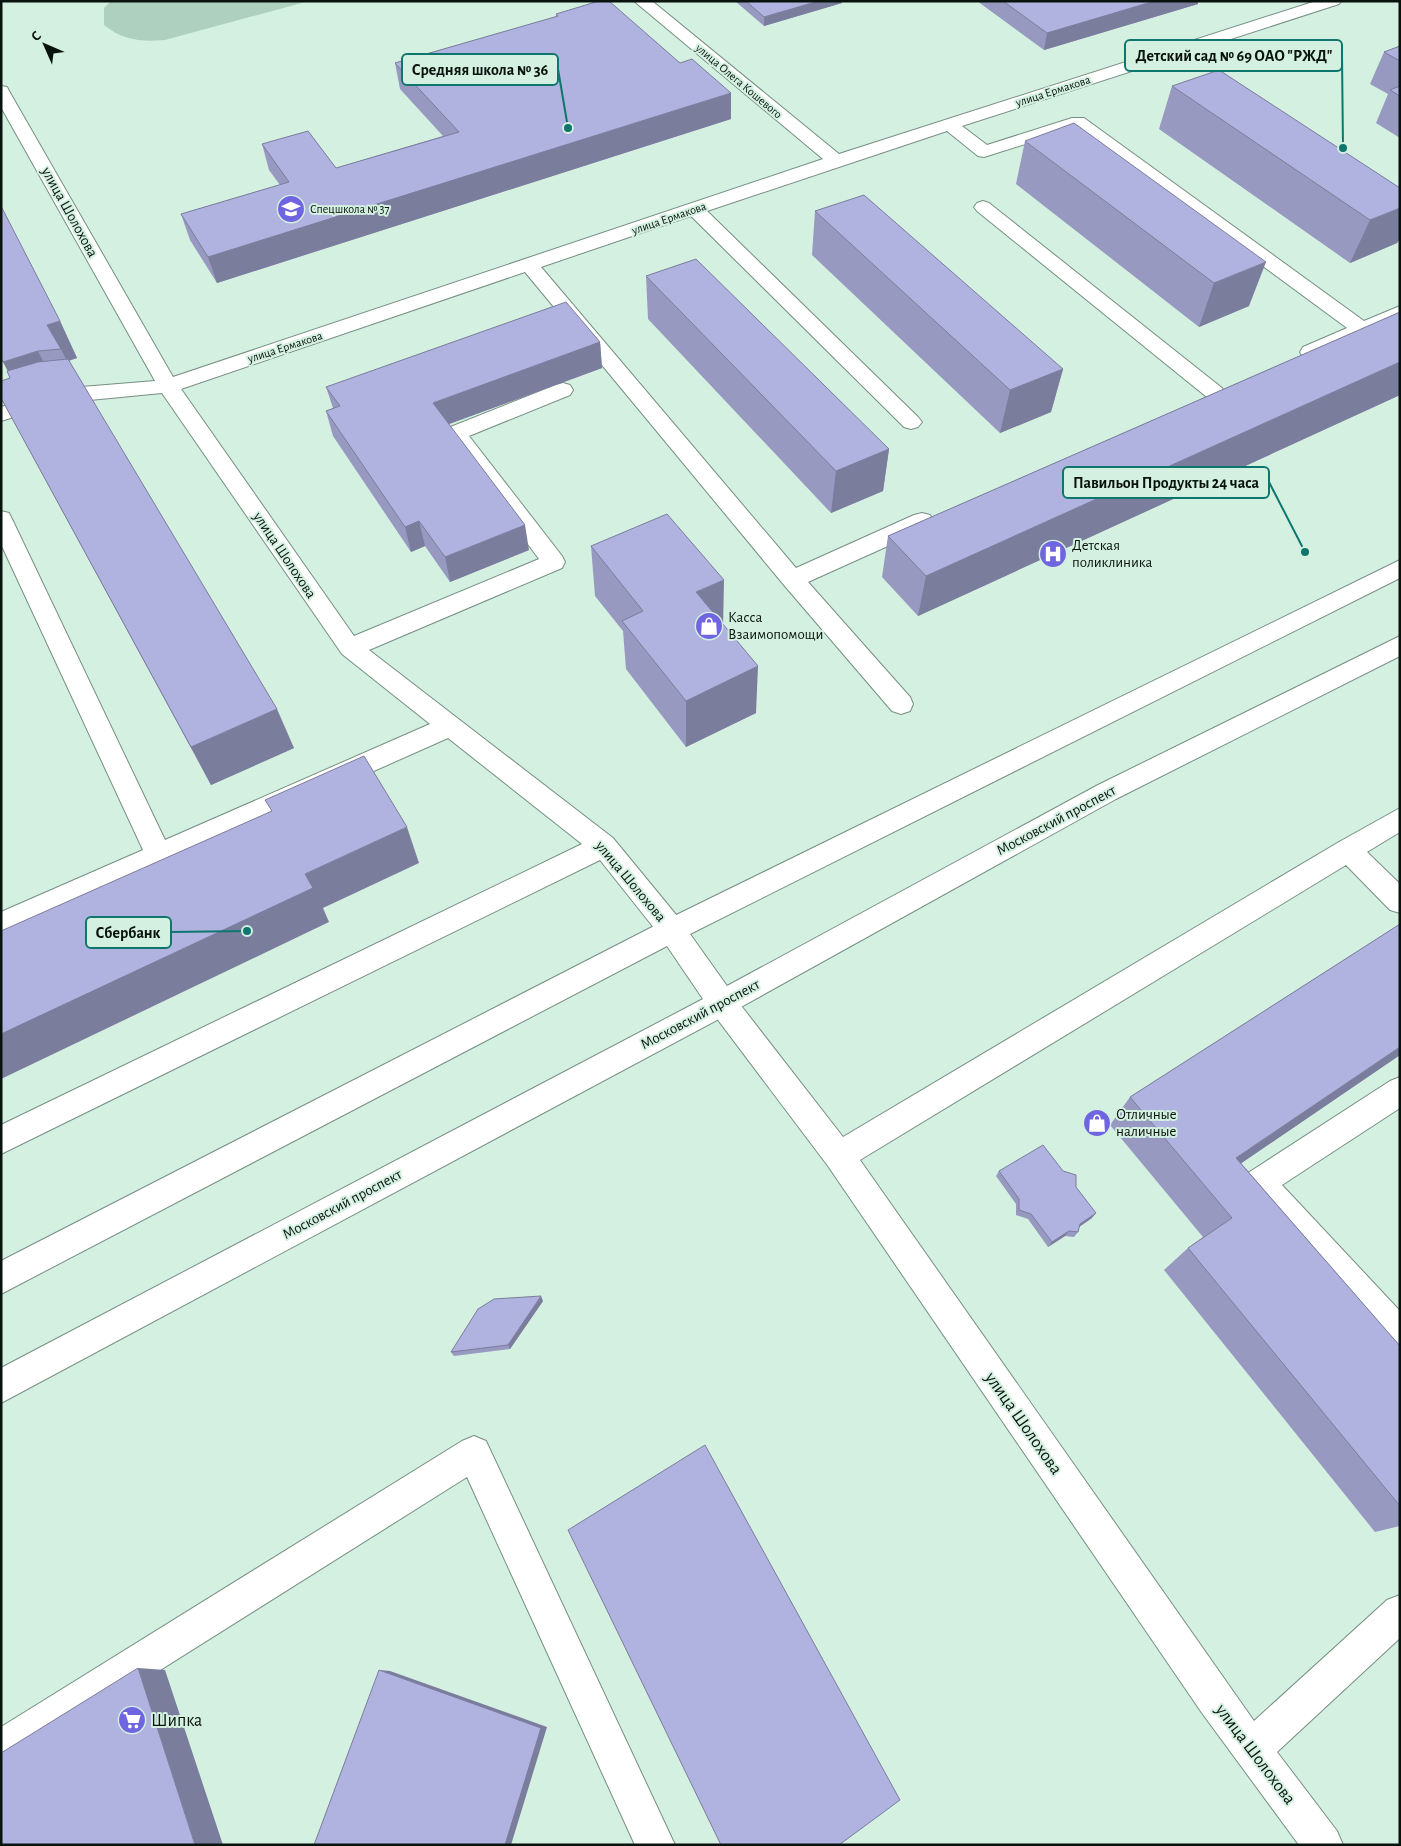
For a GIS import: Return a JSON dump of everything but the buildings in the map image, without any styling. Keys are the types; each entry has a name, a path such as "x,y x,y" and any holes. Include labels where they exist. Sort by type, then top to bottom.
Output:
{"street":[{"name":"улица Олега Кошевого","path":"642,1 836,161"},
{"name":"улица Ермакова","path":"1,414 57,396 168,386 530,266 836,161 1333,1"},
{"name":"улица Шолохова","path":"1,91 168,386 198,426 350,648 604,846 672,930 722,1003 839,1156 1215,1700 1323,1845"},
{"path":"949,124 984,152 1078,122 1362,329"},
{"path":"983,207 1216,393"},
{"path":"695,209 911,422"},
{"path":"530,266 792,579 901,704"},
{"path":"1289,361 1400,312"},
{"path":"350,648 554,562 456,433 563,390"},
{"path":"792,579 938,514"},
{"path":"1,519 159,855"},
{"path":"1,1278 672,930 1400,568"},
{"name":"Московский проспект","path":"1,1386 722,1003 1107,792 1400,645"},
{"path":"1,924 450,726"},
{"path":"839,1156 1400,819"},
{"path":"1,1140 604,846"},
{"path":"1348,850 1400,902"},
{"path":"1400,1092 1258,1183 1400,1335"},
{"path":"1,1749 474,1453 655,1845"},
{"path":"1252,1749 1400,1613"}],"green space":[{"path":"111,1 309,1 165,40 148,41 125,37 104,25 104,8"}],"place":[{"name":"Средняя школа № 36","path":"568,128"},
{"name":"Детский сад № 69 ОАО \"РЖД\"","path":"1343,148"},
{"name":"Спецшкола № 37","path":"291,209"},
{"name":"Павильон Продукты 24 часа","path":"1305,552"},
{"name":"Детская поликлиника","path":"1053,554"},
{"name":"Касса Взаимопомощи","path":"709,626"},
{"name":"Сбербанк","path":"247,931"},
{"name":"Отличные наличные","path":"1097,1123"},
{"name":"Шипка","path":"132,1720"}]}
